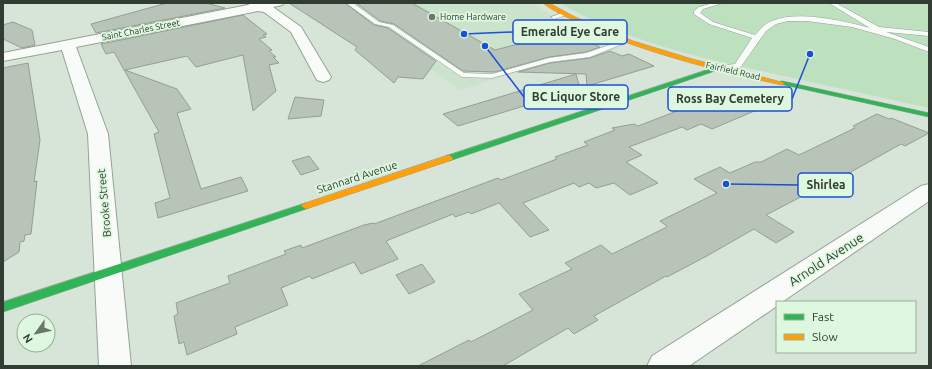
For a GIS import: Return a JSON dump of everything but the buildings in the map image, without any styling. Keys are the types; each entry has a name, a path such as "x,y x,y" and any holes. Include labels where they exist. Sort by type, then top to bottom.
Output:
{"street":[{"path":"236,3 268,9 296,30 323,77"},
{"name":"Saint Charles Street","path":"3,57 278,3"},
{"name":"Fairfield Road","path":"546,3 564,14 627,41 719,68 929,115"},
{"name":"Brooke Street","path":"68,44 98,134 115,366"},
{"name":"Stannard Avenue","path":"3,307 719,68"},
{"name":"Arnold Avenue","path":"663,366 929,191"}],"lane":[{"path":"350,3 378,23 391,26 462,75 492,76 549,60 587,55 627,41"},
{"path":"720,3 700,8 697,11 697,14 712,23 758,38"},
{"path":"832,3 875,30 911,42 929,50"},
{"path":"554,17 564,14"},
{"path":"719,68 737,66 758,38 769,25 774,22 796,19 834,22 875,30 929,34"}],"shaded area":[{"path":"339,3 532,3 568,25 621,48 593,56 554,61 460,90"},
{"path":"560,3 929,3 929,108 740,66 660,46 609,27"}],"traffic: fast":[{"path":"449,158 719,68"},
{"path":"782,83 929,115"},
{"path":"3,307 306,206"}],"traffic: slow":[{"path":"545,3 602,31 660,52 720,69 782,83"},
{"path":"306,206 449,158"}],"place":[{"name":"Home Hardware","path":"432,17"},
{"name":"Emerald Eye Care","path":"464,34"},
{"name":"BC Liquor Store","path":"485,46"},
{"name":"Ross Bay Cemetery","path":"810,54"},
{"name":"Shirlea","path":"726,184"}]}
